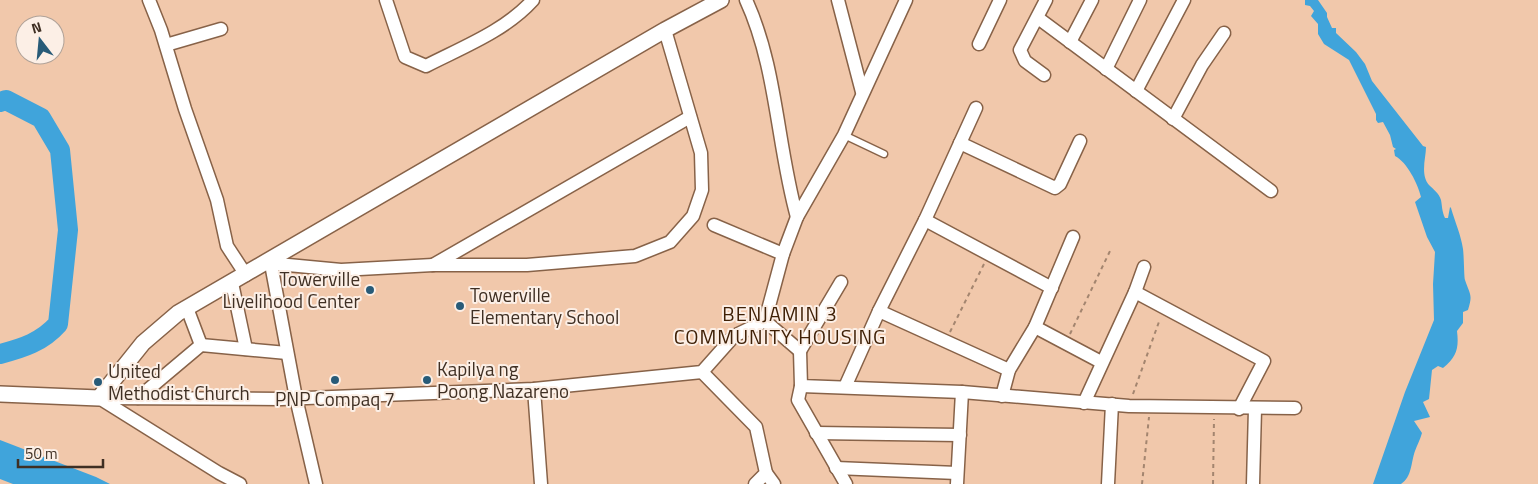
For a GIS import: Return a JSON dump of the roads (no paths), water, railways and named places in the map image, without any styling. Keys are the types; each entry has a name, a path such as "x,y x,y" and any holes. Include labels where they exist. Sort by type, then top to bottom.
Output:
{"street":[{"path":"149,0 166,45 185,109 217,200 227,246 246,275"},
{"path":"386,0 405,57 426,66 494,31 524,10 533,0"},
{"path":"99,398 143,343 178,313 269,264 665,30 721,0"},
{"path":"746,0 764,47 787,182 797,217"},
{"path":"838,0 862,92"},
{"path":"0,394 99,398 296,398 534,389 702,372 734,336 765,321 783,254 797,217 844,135 862,92 906,0"},
{"path":"979,44 1000,0"},
{"path":"1044,75 1025,61 1020,50 1046,0"},
{"path":"1070,42 1092,0"},
{"path":"1106,69 1140,0"},
{"path":"1136,91 1184,0"},
{"path":"1038,18 1270,191"},
{"path":"166,45 221,29"},
{"path":"269,264 341,270 433,265 527,265 635,256 670,242 693,216 702,190 701,153 665,30"},
{"path":"1173,119 1202,64 1224,33"},
{"path":"845,387 879,311 925,220 976,108"},
{"path":"433,265 690,117"},
{"path":"960,143 1055,188 1060,184 1080,141"},
{"path":"925,220 988,256 1052,288"},
{"path":"714,224 783,254"},
{"path":"1002,396 1009,370 1035,327 1073,237"},
{"path":"269,264 296,398 316,484"},
{"path":"1084,403 1101,362 1135,292 1144,267"},
{"path":"841,282 800,351 801,386 798,400 846,484"},
{"path":"232,283 246,349"},
{"path":"1135,292 1264,361 1239,409"},
{"path":"187,308 202,345"},
{"path":"879,311 1009,370"},
{"path":"765,321 800,351"},
{"path":"1035,327 1101,362"},
{"path":"138,398 202,345 287,353"},
{"path":"702,372 756,427 766,473 774,484"},
{"path":"801,386 962,392 1129,406 1239,409 1295,408"},
{"path":"534,389 541,484"},
{"path":"836,468 957,478 962,392"},
{"path":"99,398 219,473 240,484"},
{"path":"1108,484 1112,404"},
{"path":"1253,484 1255,409"},
{"path":"816,433 960,435"},
{"path":"755,484 766,473"}],"lane":[{"path":"844,135 884,154"}],"water":[{"path":"1305,0 1318,0 1327,13 1332,28 1336,28 1336,33 1356,52 1365,64 1372,81 1423,146 1426,147 1424,171 1426,181 1440,198 1445,218 1448,218 1451,208 1462,244 1470,305 1468,310 1463,312 1463,323 1457,331 1458,342 1454,356 1443,368 1438,366 1432,370 1429,399 1423,402 1430,417 1414,421 1422,433 1409,473 1401,484 1373,484 1405,392 1434,320 1433,284 1435,252 1427,237 1415,202 1421,197 1415,180 1404,163 1395,156 1394,150 1396,149 1393,147 1390,135 1383,122 1378,123 1376,120 1376,114 1349,60 1324,44 1318,34 1318,24 1311,16 1314,11 1310,6 1305,5"},
{"path":"0,440 110,484 13,484 0,479"}],"waterway":[{"path":"0,102 6,100 41,118 60,150 68,230 58,324 39,340 0,354"}],"place":[{"name":"Towerville Livelihood Center","path":"370,290"},
{"name":"Towerville Elementary School","path":"460,306"},
{"name":"PNP Compaq 7","path":"335,380"},
{"name":"Kapilya ng Poong Nazareno","path":"427,380"},
{"name":"United Methodist Church","path":"98,382"}],"district":[{"name":"BENJAMIN 3 COMMUNITY HOUSING","path":"780,326"}]}
